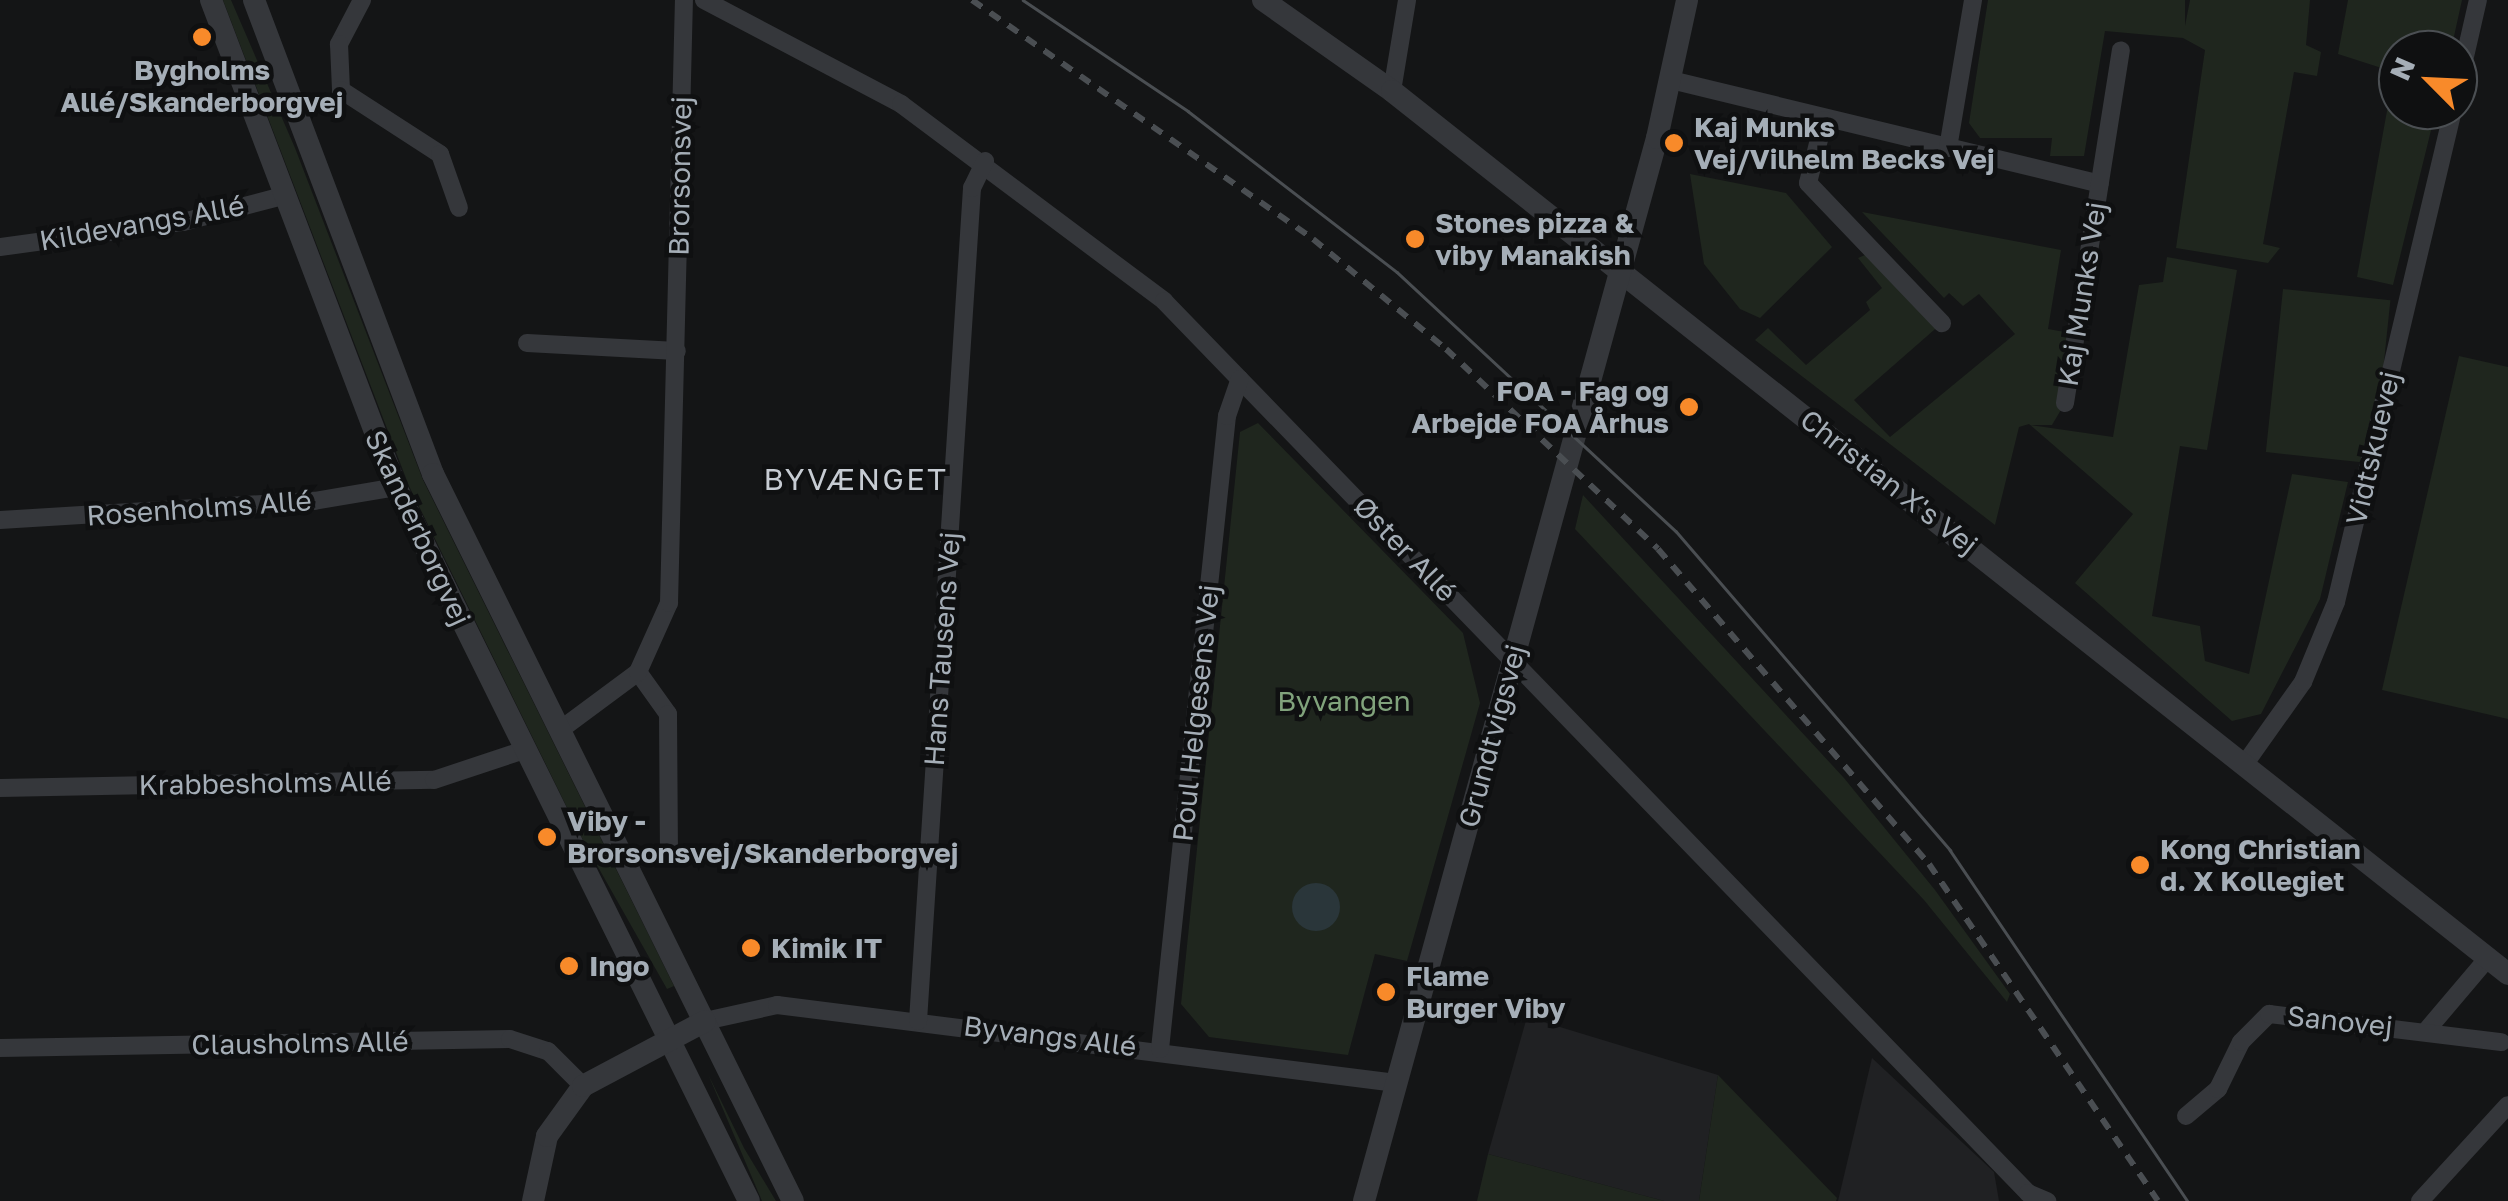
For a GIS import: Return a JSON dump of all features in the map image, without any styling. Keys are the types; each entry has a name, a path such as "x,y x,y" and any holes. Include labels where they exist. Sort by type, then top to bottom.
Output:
{"street":[{"name":"Skanderborgvej","path":"211,0 396,487 749,1201"},
{"name":"Skanderborgvej","path":"254,0 398,392 793,1201"},
{"path":"362,0 339,44 341,90 440,154 459,208"},
{"name":"Brorsonsvej","path":"560,730 638,672 669,604 684,0"},
{"name":"Øster Allé","path":"704,0 799,44 985,162 1164,301 2027,1197"},
{"name":"Christian X's Vej","path":"1262,0 1392,91 2508,974"},
{"path":"1392,91 1407,0"},
{"name":"Grundtvigsvej","path":"1364,1201 1620,271 1671,80 1687,0"},
{"path":"1948,148 1973,0"},
{"path":"2471,30 2478,0"},
{"name":"Kaj Munks Vej","path":"2065,403 2121,50"},
{"name":"Kaj Munks Vej","path":"1671,80 2100,184"},
{"path":"1824,120 1808,183 1942,323"},
{"name":"Vidtskuevej","path":"2244,765 2302,682 2336,602 2447,130"},
{"name":"Hans Tausens Vej","path":"918,1021 972,188 985,162"},
{"name":"Kildevangs Allé","path":"0,247 184,222 284,196"},
{"path":"526,342 677,351"},
{"name":"Poul Helgesens Vej","path":"1160,1049 1227,416 1240,379"},
{"name":"Rosenholms Allé","path":"0,520 396,487"},
{"path":"638,672 668,714 669,849"},
{"name":"Krabbesholms Allé","path":"0,788 434,780 524,750"},
{"name":"Sanovej","path":"2426,1031 2488,958"},
{"name":"Byvangs Allé","path":"705,1022 777,1005 1160,1049 1396,1082"},
{"name":"Sanovej","path":"2186,1116 2218,1089 2247,1033 2269,1014 2501,1042"},
{"path":"533,1201 546,1136 583,1086 705,1022"},
{"name":"Clausholms Allé","path":"0,1048 510,1040 548,1051 583,1086"},
{"path":"2420,1201 2508,1105"},
{"path":"2027,1197 2047,1201"}],"shaded area":[{"path":"1316,883 1333,890 1340,907 1333,924 1316,931 1299,924 1292,907 1299,890"},
{"path":"1527,1017 1718,1075 1699,1201 1664,1201 1488,1154"},
{"path":"1872,1058 1994,1172 1999,1201 1838,1201"}],"green space":[{"path":"223,0 231,0 295,148 423,480 674,986 667,989 585,844 409,486"},
{"path":"1988,0 2185,0 2185,26 2190,0 2310,0 2306,45 2321,52 2317,76 2294,72 2263,244 2280,248 2268,263 2176,248 2205,50 2183,38 2105,31 2084,156 2050,156 2052,138 1980,138 1969,123"},
{"path":"2348,0 2462,0 2455,30 2378,30 2378,67 2338,54"},
{"path":"2384,130 2431,130 2393,285 2357,277"},
{"path":"1690,174 1786,193 1832,247 1760,318 1740,309 1704,264"},
{"path":"1862,212 2061,250 2048,329 2076,334 2065,403 2052,425 2019,427 1995,525 1755,340 1768,328 1806,365 1870,310 1866,302 1882,288 1858,258 1865,255 1942,323 1854,400 1890,437 2015,334 1979,294 1963,306 1949,293 1944,298"},
{"path":"2167,257 2237,270 2207,450 2180,446 2152,616 2200,626 2205,661 2249,674 2292,474 2348,482 2320,599 2261,714 2232,721 2075,583 2133,514 2030,425 2113,437 2139,285 2163,282"},
{"path":"2283,289 2390,300 2373,463 2266,452"},
{"path":"2459,356 2508,367 2508,719 2382,690"},
{"name":"Byvangen","path":"1258,423 1463,633 1480,703 1407,961 1375,954 1348,1055 1209,1037 1181,1004 1240,432"},
{"path":"1583,495 1844,778 1935,890 2010,994 2007,1002 1924,900 1575,529"},
{"path":"708,1074 744,1148 776,1201 762,1201"},
{"path":"1718,1075 1837,1198 1836,1201 1699,1201"},
{"path":"1488,1154 1664,1201 1477,1201"}],"tram line":[{"path":"1023,0 1188,111 1397,272 1676,531 1950,850 2188,1201"}],"railway":[{"path":"972,0 1313,239 1446,349 1658,549 1929,864 2158,1201"}],"place":[{"name":"Bygholms Allé/Skanderborgvej","path":"202,37"},
{"name":"Kaj Munks Vej/Vilhelm Becks Vej","path":"1674,143"},
{"name":"Stones pizza & viby Manakish","path":"1415,239"},
{"name":"FOA - Fag og Arbejde FOA Århus","path":"1689,407"},
{"name":"Viby - Brorsonsvej/Skanderborgvej","path":"547,837"},
{"name":"Kong Christian d. X Kollegiet","path":"2140,865"},
{"name":"Kimik IT","path":"751,948"},
{"name":"Ingo","path":"569,966"},
{"name":"Flame Burger Viby","path":"1386,992"}],"district":[{"name":"BYVÆNGET","path":"856,479"}]}
